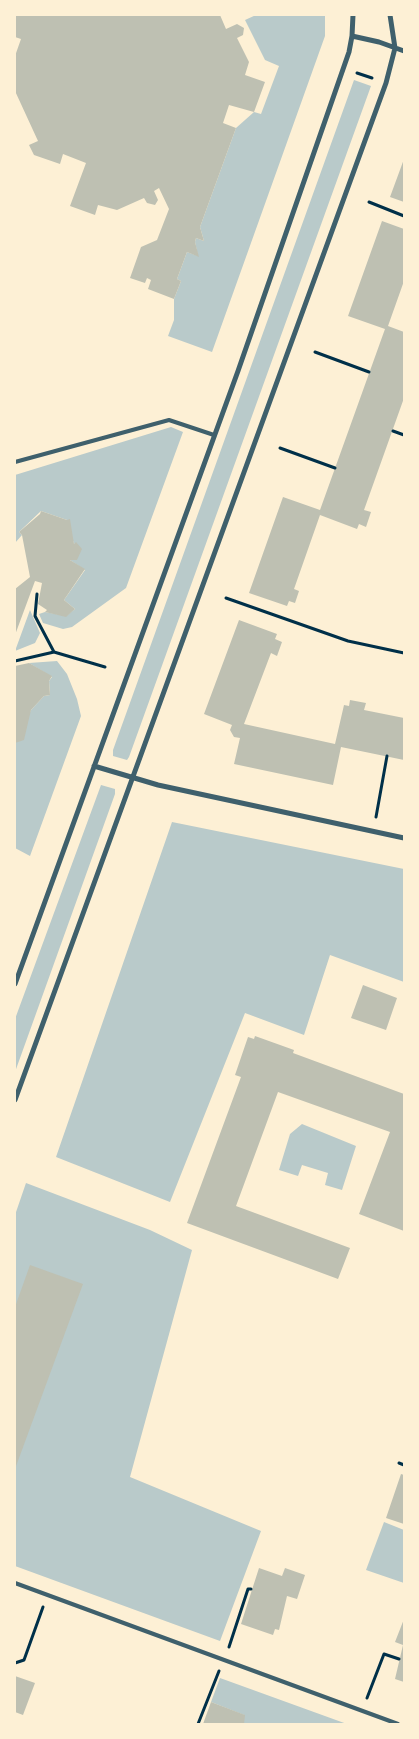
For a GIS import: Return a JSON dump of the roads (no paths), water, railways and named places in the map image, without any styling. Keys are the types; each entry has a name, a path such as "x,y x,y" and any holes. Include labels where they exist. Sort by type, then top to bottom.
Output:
{"street":[{"path":"15,984 214,435 349,52 353,15"},
{"path":"15,1100 386,83 395,48 390,15"},
{"path":"352,36 404,51"},
{"path":"94,766 132,777 404,838"}],"lane":[{"path":"15,462 169,420 214,435"},
{"path":"15,1583 398,1724"}]}
